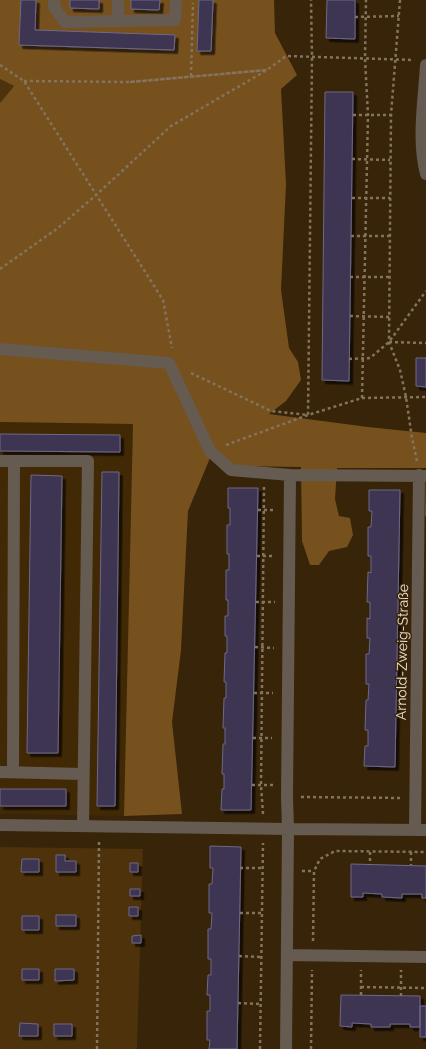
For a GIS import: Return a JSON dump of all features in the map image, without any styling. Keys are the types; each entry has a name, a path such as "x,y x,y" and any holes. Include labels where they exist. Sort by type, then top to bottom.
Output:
{"street":[{"path":"54,0 54,7 65,22 175,20 176,0"},
{"path":"118,0 118,21"},
{"path":"422,62 421,136 424,168 426,174"},
{"path":"0,349 169,363 210,451 231,470 290,475 422,476"},
{"path":"0,461 88,461 83,826"},
{"path":"13,772 14,461"},
{"path":"286,1049 290,475"},
{"name":"Arnold-Zweig-Straße","path":"0,825 420,830 415,798 422,476"},
{"path":"0,772 83,774"},
{"path":"287,955 426,957"}],"path":[{"path":"191,76 193,0"},
{"path":"308,415 312,57 311,0"},
{"path":"362,398 368,115 365,59 366,0"},
{"path":"400,0 391,114 389,342 400,370 418,469 422,476"},
{"path":"355,17 399,16"},
{"path":"0,269 58,228 171,126 267,70 286,56 422,62"},
{"path":"0,65 24,81 163,300 172,351 169,363 271,411 308,415"},
{"path":"130,82 267,70"},
{"path":"24,81 130,82 267,70"},
{"path":"353,115 391,114"},
{"path":"352,159 390,160"},
{"path":"352,198 390,198"},
{"path":"351,236 390,236"},
{"path":"350,277 389,277"},
{"path":"349,359 370,358 389,342 426,291"},
{"path":"350,316 389,317"},
{"path":"389,342 426,343"},
{"path":"210,451 308,415 362,398 426,397"},
{"path":"260,1049 263,868 261,785 264,473"},
{"path":"255,647 288,648"},
{"path":"254,693 288,693"},
{"path":"253,738 288,738"},
{"path":"252,784 287,791 415,798"},
{"path":"97,1049 99,826"},
{"path":"311,1049 314,871 320,859 335,851 426,852"},
{"path":"370,852 370,865"},
{"path":"411,852 411,865"},
{"path":"240,868 263,868"},
{"path":"240,913 262,913"},
{"path":"239,956 261,956"},
{"path":"361,995 362,956"},
{"path":"401,956 401,996"},
{"path":"361,987 426,988"},
{"path":"238,1003 261,1004"}],"shaded area":[{"path":"0,0 274,0 275,33 297,75 281,89 286,184 281,290 289,348 298,362 301,380 286,401 269,414 426,433 426,468 337,468 335,499 339,516 350,518 353,535 347,547 329,551 319,565 310,565 302,541 301,467 234,466 210,458 188,511 181,650 172,722 182,814 124,816 133,424 0,422 0,103 14,86 0,79"},
{"path":"0,79 14,86 0,103"},
{"path":"0,422 133,424 124,816 0,814"},
{"path":"426,468 426,516 425,516"},
{"path":"0,847 143,849 137,1049 0,1049"}],"building":[{"path":"21,0 36,0 35,30 175,35 174,50 19,45"},
{"path":"70,0 99,0 99,9 70,8"},
{"path":"131,0 160,0 159,10 131,9"},
{"path":"199,0 213,0 211,51 197,51"},
{"path":"327,0 355,0 355,39 326,38"},
{"path":"325,92 353,92 349,381 322,380"},
{"path":"416,358 426,358 426,387 416,386"},
{"path":"0,434 120,435 120,452 0,451"},
{"path":"102,472 119,472 115,806 97,806"},
{"path":"31,475 62,476 58,753 27,753"},
{"path":"228,488 258,488 251,810 221,810 222,789 224,789 224,774 222,774 223,744 225,744 225,728 223,728 226,682 224,682 225,653 227,653 225,616 228,616 228,600 226,600 226,570 229,570 229,554 227,554 227,525 230,525"},
{"path":"369,490 400,490 395,767 364,766 365,746 368,746 368,730 365,730 366,700 368,700 369,684 366,684 366,654 369,654 370,638 367,638 367,618 370,619 370,602 367,602 368,572 371,573 371,556 368,556 368,527 371,527 372,511 369,511"},
{"path":"0,789 66,789 66,806 0,806"},
{"path":"210,846 241,847 237,1049 209,1049 210,1040 207,1040 207,1011 210,1011 210,995 207,995 208,975 211,975 211,959 208,959 208,929 211,929 212,913 209,913 209,884 212,884 213,868 210,868"},
{"path":"56,855 65,855 65,861 76,861 76,872 56,872"},
{"path":"22,859 39,859 39,872 21,872"},
{"path":"130,863 138,863 138,872 130,872"},
{"path":"351,864 426,866 426,898 422,898 422,894 402,894 402,898 382,897 382,894 363,893 363,897 351,897"},
{"path":"130,889 140,889 140,896 130,896"},
{"path":"129,907 138,907 138,916 129,916"},
{"path":"56,915 76,915 76,926 56,926"},
{"path":"22,916 39,916 39,930 22,930"},
{"path":"141,935 141,943 132,943 132,936"},
{"path":"22,969 39,969 39,980 22,980"},
{"path":"55,969 74,969 74,980 55,981"},
{"path":"341,995 420,996 420,1027 410,1027 410,1024 390,1024 390,1027 371,1027 371,1024 352,1023 352,1027 340,1026"},
{"path":"420,1006 426,1006 426,1037 420,1037"},
{"path":"20,1023 38,1024 38,1036 19,1036"},
{"path":"54,1024 72,1024 72,1036 54,1036"}]}
